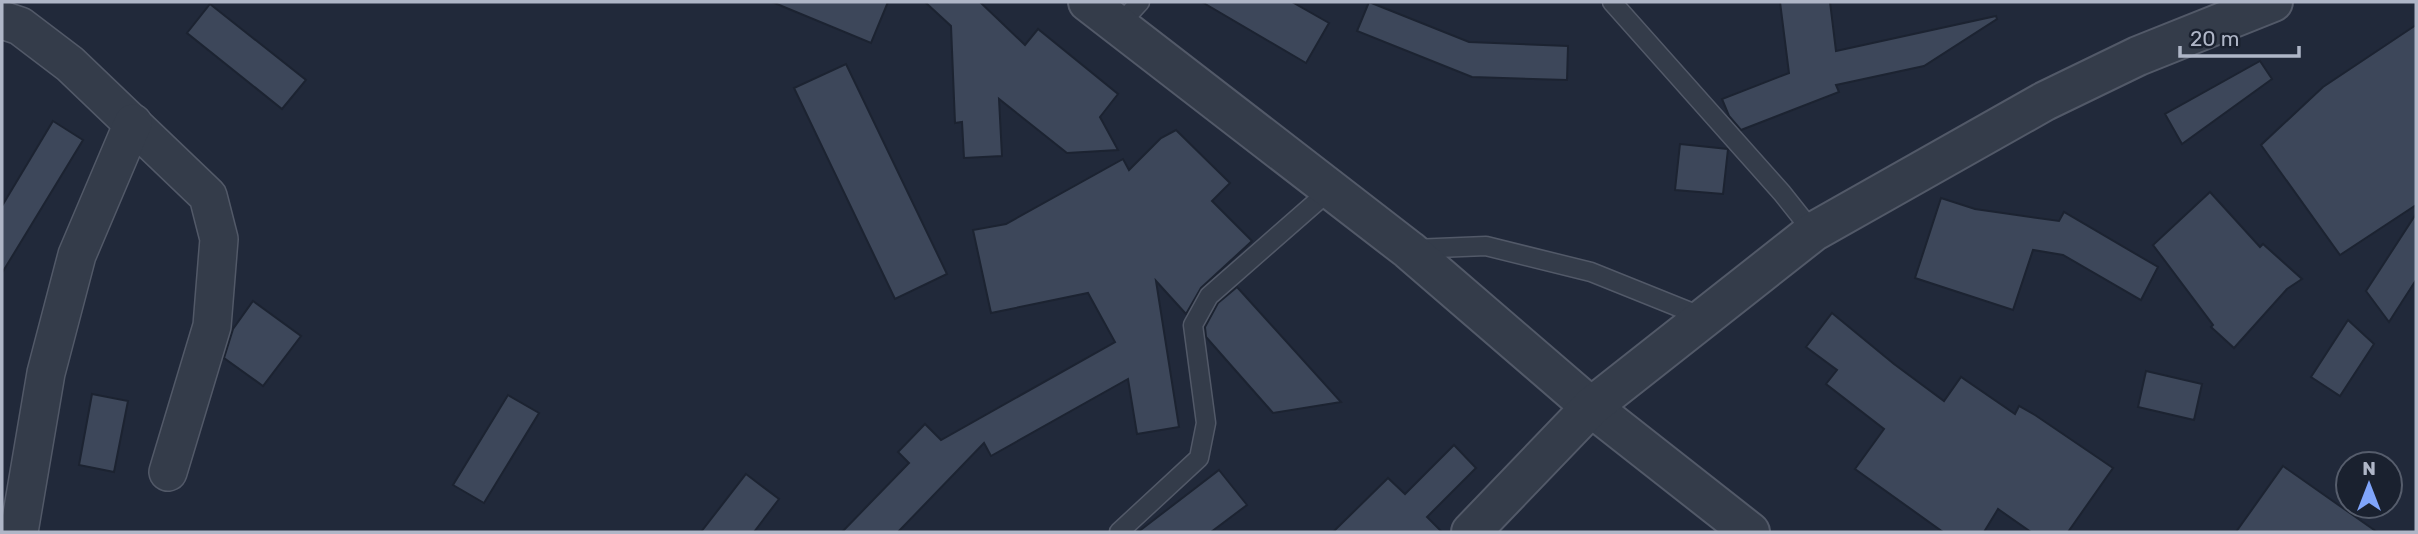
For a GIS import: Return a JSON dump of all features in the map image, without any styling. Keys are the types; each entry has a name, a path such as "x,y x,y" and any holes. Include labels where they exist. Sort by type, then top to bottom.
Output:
{"street":[{"path":"1088,2 1129,14 1330,190 1409,250 1591,407 1750,532"},
{"path":"1471,532 1591,407 1813,232 2045,101 2151,51 2273,2"},
{"path":"2,20 20,26 70,64 208,196 219,239 212,326 168,472"},
{"path":"19,532 46,373 77,256 133,123"}],"lane":[{"path":"1612,2 1782,193 1813,232"},
{"path":"1119,532 1199,458 1206,423 1193,325 1209,296 1330,190"},
{"path":"1409,250 1486,246 1591,272 1703,317"}],"building":[{"path":"772,2 888,2 871,43"},
{"path":"925,2 980,2 1025,45 1038,29 1118,94 1100,117 1118,150 1067,153 999,99 1002,156 964,158 962,122 955,123 951,26"},
{"path":"1202,2 1292,2 1329,23 1306,63"},
{"path":"1369,2 1469,42 1568,46 1567,80 1472,77 1357,31"},
{"path":"1780,2 1830,2 1836,51 1996,16 1997,19 1924,66 1836,85 1839,92 1741,130 1729,116 1722,99 1789,73"},
{"path":"210,4 306,80 282,109 187,33"},
{"path":"2416,25 2416,205 2340,255 2261,145 2323,87"},
{"path":"2260,61 2272,79 2182,144 2165,114"},
{"path":"846,64 947,274 895,299 794,88"},
{"path":"53,121 83,140 2,273 2,206"},
{"path":"1176,130 1230,183 1212,201 1252,241 1201,288 1186,314 1156,281 1179,427 1137,434 1128,379 991,456 984,443 898,532 842,532 909,463 898,452 925,424 941,440 1115,342 1088,293 991,313 973,230 1006,224 1123,159 1129,170 1161,138"},
{"path":"1680,144 1728,149 1723,194 1675,190"},
{"path":"2210,192 2260,247 2263,244 2302,279 2287,289 2234,348 2211,327 2213,325 2153,245"},
{"path":"1941,198 1975,209 2059,221 2064,212 2158,267 2141,300 2063,255 2033,250 2013,310 1915,278"},
{"path":"2416,214 2416,280 2389,322 2366,291"},
{"path":"1237,287 1341,402 1273,413 1206,337 1205,327 1218,303"},
{"path":"253,301 301,336 263,386 224,358 233,329"},
{"path":"1832,313 1944,401 1961,377 2015,414 2019,406 2035,415 2113,468 2068,532 2031,532 1998,509 1984,532 1943,532 1855,469 1884,429 1826,384 1837,370 1806,347"},
{"path":"2348,320 2374,344 2340,396 2311,377"},
{"path":"2146,371 2202,384 2194,420 2138,407"},
{"path":"92,394 128,401 114,472 79,465"},
{"path":"508,395 539,413 484,503 453,485"},
{"path":"1454,445 1476,468 1427,517 1442,532 1333,532 1388,478 1405,494"},
{"path":"2283,466 2334,502 2334,520 2360,520 2377,532 2236,532"},
{"path":"1219,470 1247,505 1211,532 1138,532"},
{"path":"746,474 779,499 754,532 701,532"}]}
